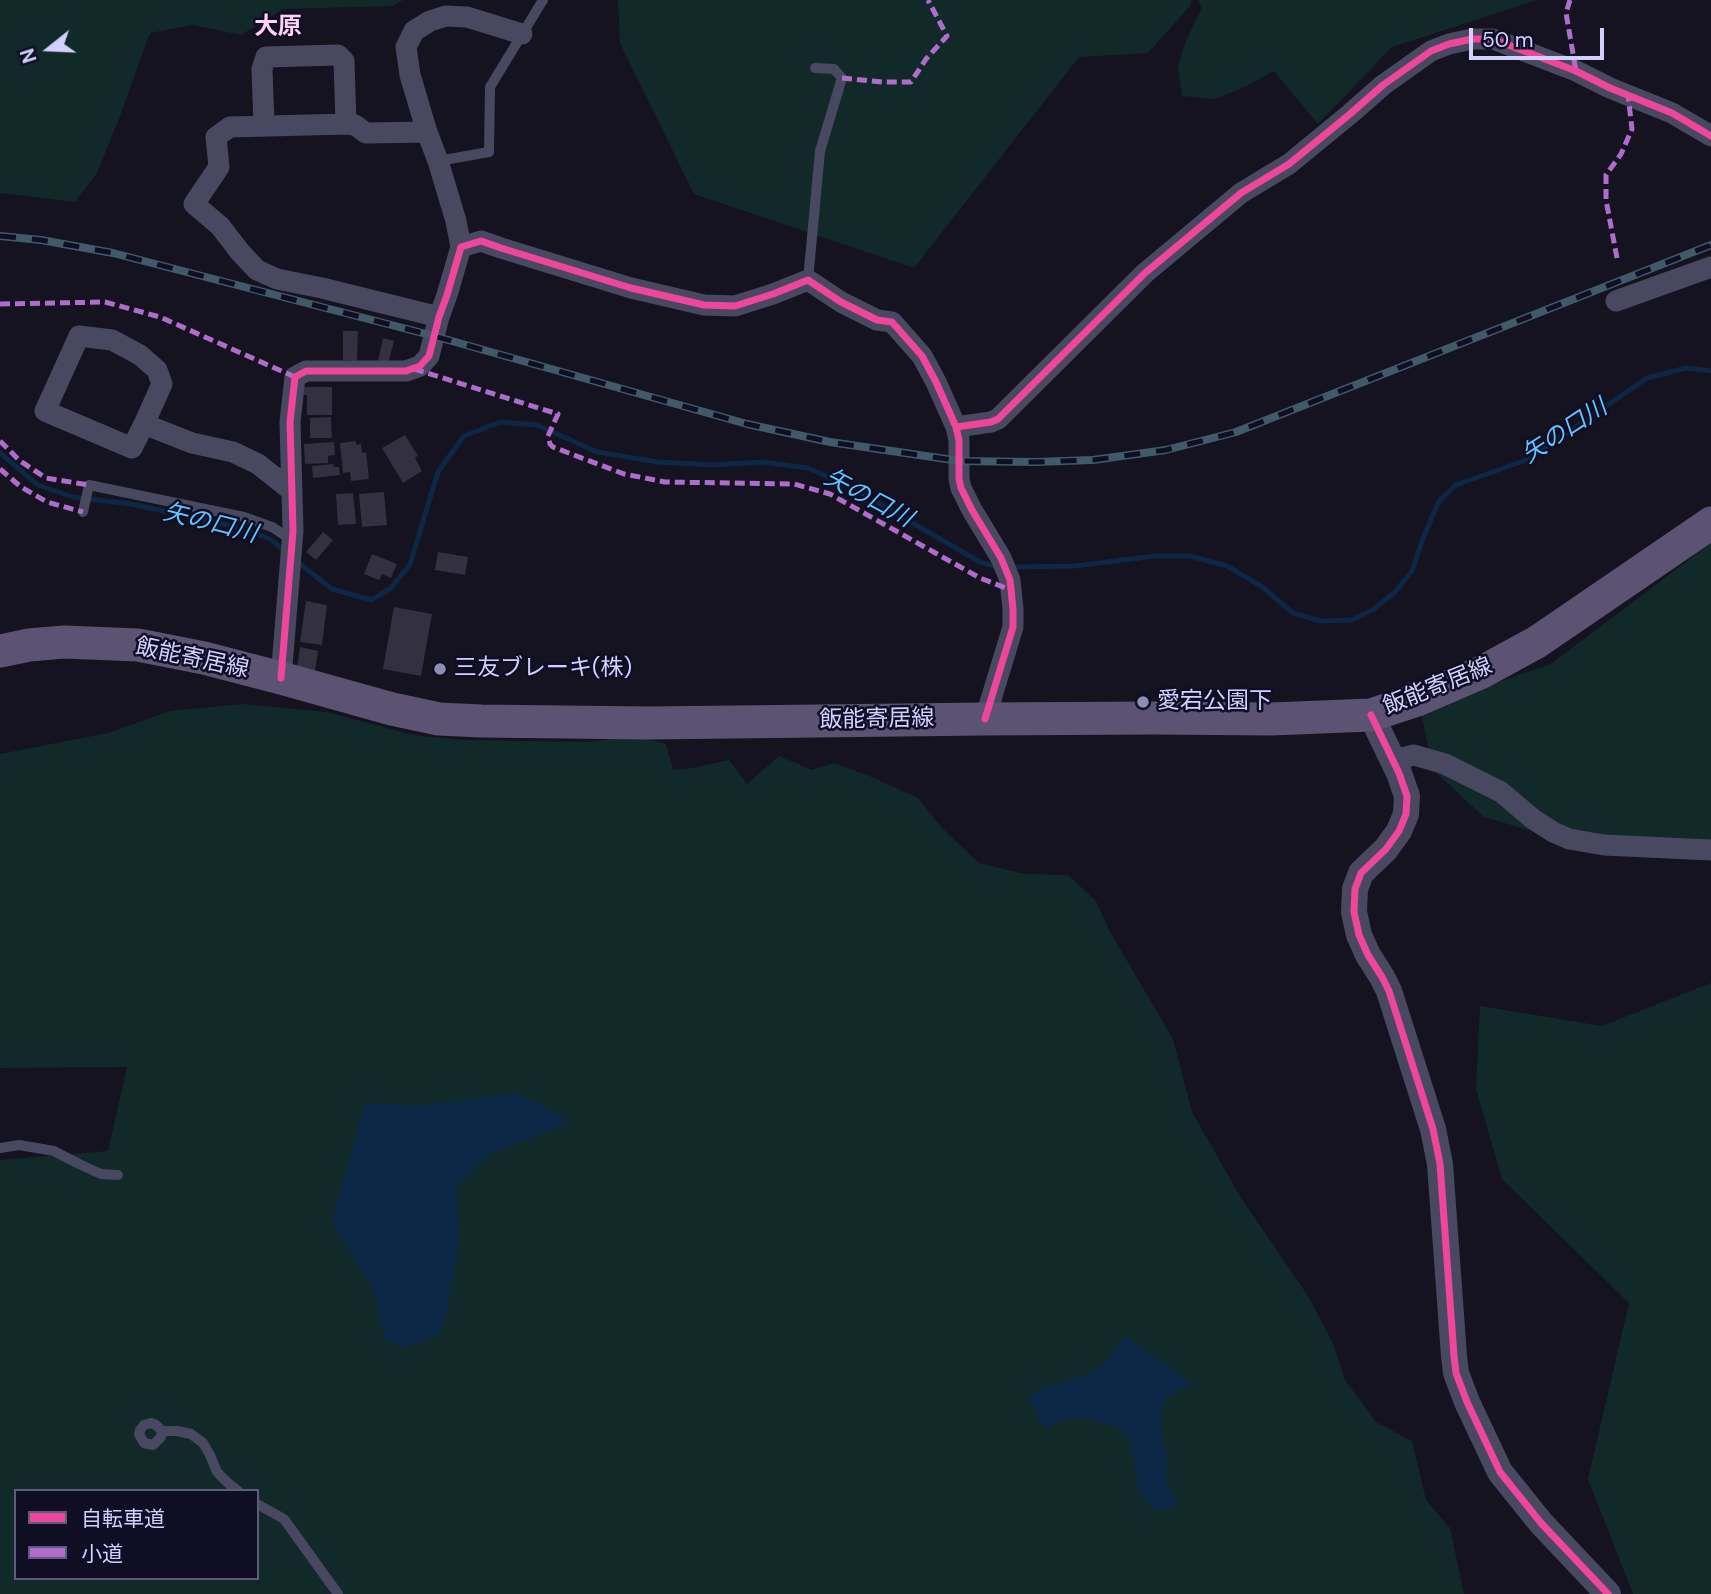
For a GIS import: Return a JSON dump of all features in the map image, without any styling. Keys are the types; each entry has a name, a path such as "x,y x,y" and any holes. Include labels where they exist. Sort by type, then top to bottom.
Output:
{"main road":[{"name":"飯能寄居線","path":"0,651 64,642 138,645 281,678 392,709 439,719 481,721 649,723 1271,719 1371,715 1417,700 1482,672 1537,642 1711,523"}],"street":[{"path":"281,678 292,542 290,422 295,377 306,371 406,371 420,366 429,356 461,247 456,220 410,75 406,47 414,31 430,21 446,16 467,17 522,34"},
{"path":"956,427 998,419 1145,273 1241,194 1289,164 1383,85 1431,51 1449,44 1472,39 1493,39 1576,71 1672,113 1711,136"},
{"path":"264,125 262,69 266,57 338,55 344,61 346,124"},
{"path":"428,132 366,132 355,125 346,124 230,127 216,137 219,167 194,204 220,226 257,270 277,279 439,317"},
{"path":"461,247 481,241 631,288 704,305 735,306 808,280 841,302 877,320 892,322 922,356 936,382 956,427 961,488 1001,558 1010,580 1013,627 985,719"},
{"path":"1616,301 1711,267"},
{"path":"79,336 112,340 141,355 157,370 162,384 144,424 132,448 45,411 79,336"},
{"path":"144,424 192,443 233,452 258,464 292,491"},
{"path":"1371,715 1394,760 1407,796 1406,814 1399,831 1361,873 1355,889 1354,912 1359,935 1389,991 1433,1129 1440,1164 1456,1373 1466,1402 1507,1483 1608,1594"},
{"path":"1394,760 1413,755 1445,764 1500,792 1532,819 1569,839 1604,845 1711,850"}],"lane":[{"path":"438,161 489,152 490,87 543,0"},
{"path":"808,280 820,151 842,78 834,69 815,68"},
{"path":"84,510 89,485 244,517 272,527 292,542"},
{"path":"0,1148 19,1145 54,1151 101,1174 118,1175"},
{"path":"162,1431 191,1433 203,1443 211,1455 217,1472 236,1489"},
{"path":"259,1505 284,1519 338,1594"}],"green space":[{"path":"0,0 403,0 392,6 283,9 241,35 193,25 150,33 97,173 75,202 0,193"},
{"path":"618,0 1192,0 1190,6 1148,53 1079,57 914,268 694,194 620,43"},
{"path":"1198,0 1537,0 1392,47 1318,124 1274,71 1215,99 1182,96 1178,66 1185,43 1202,8"},
{"path":"1711,543 1711,846 1555,838 1484,817 1433,770 1420,708 1551,664"},
{"path":"242,704 327,712 413,735 461,740 593,742 630,735 666,744 673,770 729,760 747,784 779,756 812,770 834,763 918,798 942,828 979,863 1025,874 1068,875 1096,901 1109,930 1173,1039 1192,1112 1241,1198 1308,1296 1333,1343 1345,1380 1376,1422 1412,1441 1426,1500 1450,1528 1464,1594 0,1594 0,1160 108,1151 127,1067 0,1068 0,754 108,733 170,711"},
{"path":"1711,983 1711,1594 1633,1594 1588,1479 1629,1303 1502,1179 1476,1089 1480,1006 1602,1026"}],"water":[{"path":"517,1093 562,1116 567,1124 490,1154 456,1186 459,1239 440,1335 402,1348 384,1338 375,1293 332,1221 365,1103 417,1106"},
{"path":"1124,1336 1191,1383 1163,1401 1160,1424 1167,1458 1166,1478 1177,1503 1166,1511 1153,1509 1138,1488 1131,1441 1118,1427 1084,1418 1063,1419 1047,1428 1037,1416 1028,1396 1052,1385 1094,1372 1111,1357"}],"building":[{"path":"343,331 358,331 357,361 343,360"},
{"path":"383,338 394,341 388,364 378,361"},
{"path":"303,387 332,387 332,415 307,415 307,395 302,395"},
{"path":"331,417 332,438 310,438 310,418"},
{"path":"405,435 418,456 415,458 422,471 403,483 382,448"},
{"path":"356,441 356,445 361,444 362,453 366,452 369,479 351,481 350,472 343,473 340,443"},
{"path":"334,442 335,455 328,456 328,463 305,464 304,444"},
{"path":"333,464 334,467 339,467 340,475 313,478 312,466"},
{"path":"384,492 387,525 362,527 359,494"},
{"path":"353,493 356,524 338,525 336,494"},
{"path":"323,532 333,540 316,560 306,552"},
{"path":"438,552 468,557 465,575 435,570"},
{"path":"372,554 397,564 391,578 382,574 379,580 364,574"},
{"path":"306,601 327,605 322,645 300,642"},
{"path":"394,607 432,614 421,676 383,669"},
{"path":"300,647 318,651 315,671 297,668"}],"waterway":[{"name":"矢の口川","path":"1011,567 1075,566 1155,556 1190,556 1227,566 1261,586 1293,613 1320,621 1352,620 1374,609 1395,592 1412,571 1439,501 1456,485 1529,459 1647,378 1686,368 1711,371"},
{"name":"矢の口川","path":"295,560 332,589 371,600 391,588 410,564 438,472 464,436 500,422 537,425 597,452 658,462 712,465 763,462 808,468 849,486 980,562 998,567"},
{"name":"矢の口川","path":"0,453 38,485 73,497 131,504 242,528 270,539 285,551"}],"railway":[{"path":"0,236 41,240 113,253 434,336 747,424 830,442 960,461 1035,462 1093,460 1166,450 1236,432 1711,245"}],"marked path":[{"path":"842,78 911,82 926,59 947,36 928,0"},
{"path":"1570,0 1566,13 1576,71"},
{"path":"1617,258 1606,200 1606,175 1621,154 1632,129 1628,95"},
{"path":"0,304 105,302 160,317 295,377"},
{"path":"414,369 558,414 548,436 553,447 624,474 665,482 794,484 830,494 980,578 1011,590"},
{"path":"0,441 20,461 46,478 89,485"},
{"path":"0,469 21,487 47,502 83,512"}],"cycle path":[{"path":"956,427 998,419 1145,273 1241,193 1289,164 1383,85 1431,51 1449,44 1472,39 1493,39 1576,71 1672,113 1711,136"},
{"path":"281,678 293,531 290,422 295,377 306,371 406,371 420,366 429,356 461,247 481,241 631,288 704,305 735,306 808,280 841,302 877,320 892,322 922,356 936,382 956,427 961,488 1001,558 1010,580 1013,627 985,719"},
{"path":"1371,715 1399,773 1407,796 1406,814 1399,831 1386,849 1361,873 1355,889 1354,912 1359,935 1389,991 1433,1129 1440,1164 1456,1373 1500,1472 1541,1523 1608,1594"}],"place":[{"name":"三友ブレーキ(株)","path":"440,669"},
{"name":"愛宕公園下","path":"1143,702"}],"district":[{"name":"大原","path":"278,28"}]}
